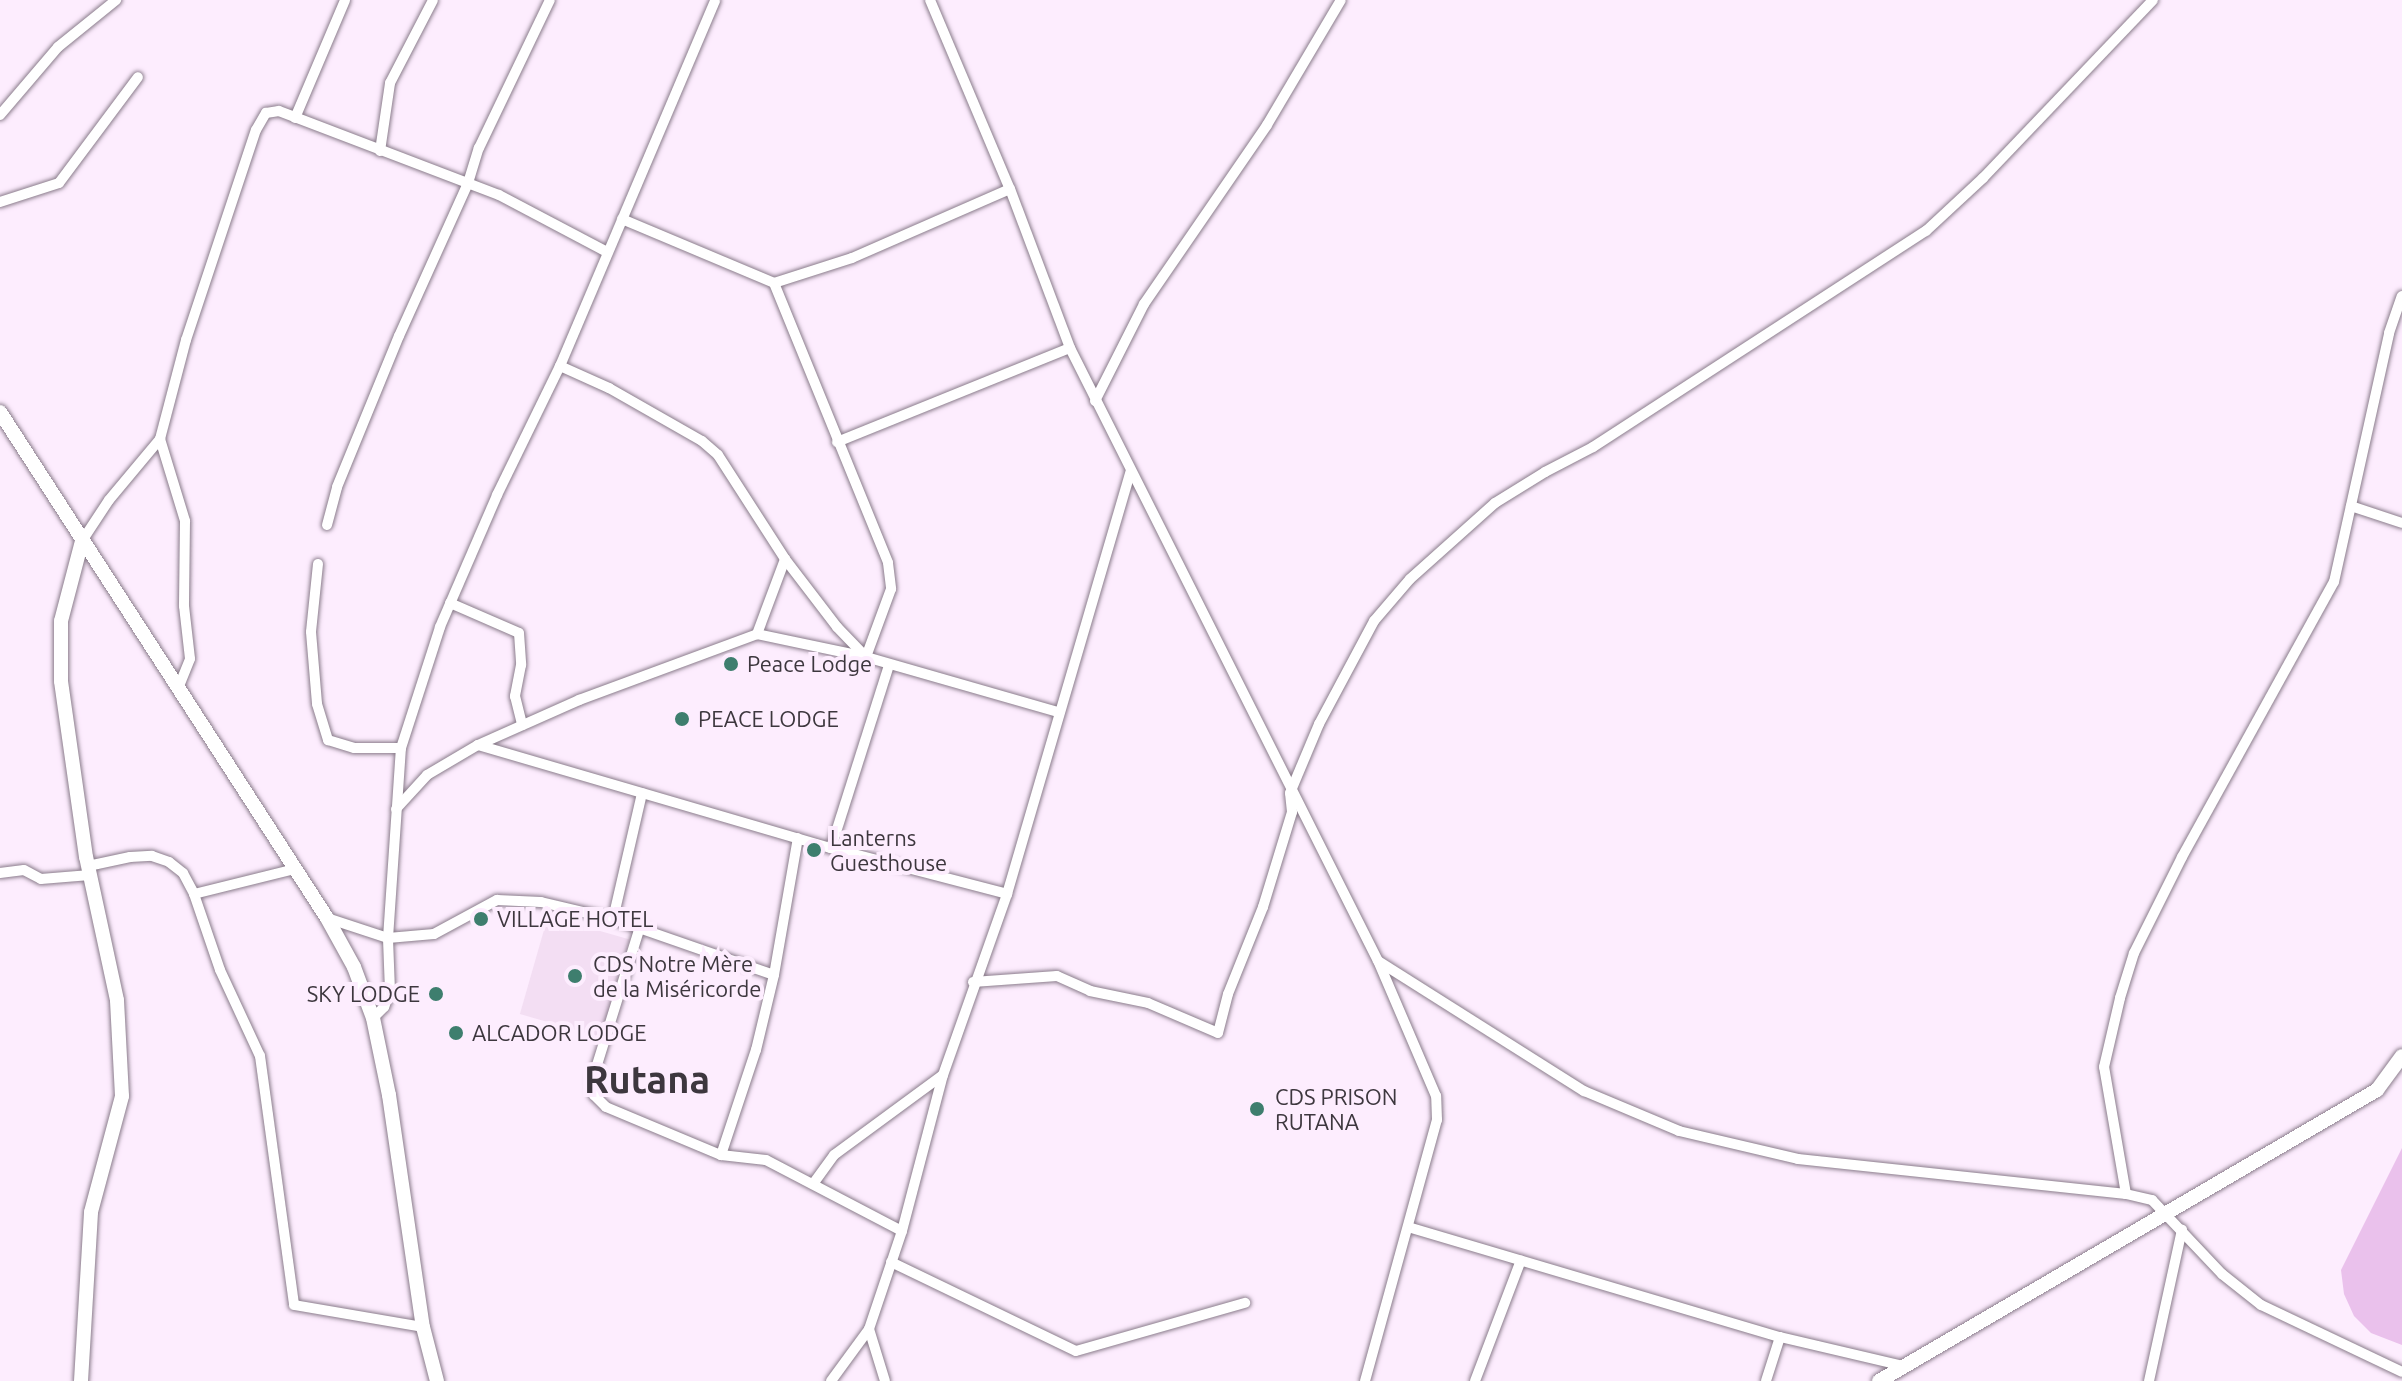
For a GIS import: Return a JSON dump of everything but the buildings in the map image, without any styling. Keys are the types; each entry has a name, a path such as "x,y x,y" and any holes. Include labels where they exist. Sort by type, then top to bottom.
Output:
{"main road":[{"path":"0,412 327,918 354,967 373,1018 389,1095 423,1327 437,1381"},
{"path":"81,1381 91,1212 122,1096 117,1000 89,871 61,681 61,621 82,541"},
{"path":"1879,1381 2377,1090 2402,1056"}],"street":[{"path":"0,115 58,47 116,0"},
{"path":"295,118 345,0"},
{"path":"380,151 390,83 433,0"},
{"path":"327,525 337,487 399,336 468,183 479,148 550,0"},
{"path":"373,1018 384,1007 390,991 388,938 401,748 450,603 497,495 560,366 715,0"},
{"path":"930,0 1010,189 1070,348 1290,793 1378,961 1436,1096 1437,1120 1365,1381"},
{"path":"1095,401 1144,304 1267,125 1341,0"},
{"path":"973,982 1057,976 1090,991 1148,1003 1218,1033 1292,812 1290,793 1319,724 1374,621 1410,579 1495,503 1593,447 1926,231 1983,178 2153,0"},
{"path":"0,202 59,183 138,77"},
{"path":"82,541 135,465 160,439 186,340 256,130 266,113 279,111 499,195 607,252"},
{"path":"622,219 774,283 852,258 1010,189"},
{"path":"774,283 888,563 891,589 866,657"},
{"path":"2126,1194 2104,1067 2134,953 2182,857 2334,582 2389,333 2402,296"},
{"path":"837,442 1070,348"},
{"path":"560,366 609,388 702,441 718,455 785,559 837,627 866,657"},
{"path":"160,439 185,521 184,606 190,659 178,689"},
{"path":"831,1381 869,1329 902,1231 943,1075 973,982 1007,894 1130,473"},
{"path":"2351,506 2402,523"},
{"path":"757,634 785,559"},
{"path":"318,564 311,632 317,704 328,740 354,748 401,748"},
{"path":"450,603 519,633 521,665 515,696 522,725"},
{"path":"396,809 427,775 478,745 579,700 757,634 866,657 1058,712"},
{"path":"831,848 889,665"},
{"path":"478,745 831,848 1007,894"},
{"path":"613,919 642,793"},
{"path":"721,1155 756,1050 774,975 798,838"},
{"path":"0,873 24,870 41,879 89,871 130,857 152,856 169,862 183,873 194,894 220,970 260,1056 294,1305 423,1327"},
{"path":"194,894 295,869"},
{"path":"327,918 388,938 434,934 497,900 541,902 613,919 774,975"},
{"path":"639,930 593,1078 594,1095 606,1107 721,1155 766,1160 902,1231"},
{"path":"1378,961 1584,1091 1679,1131 1798,1159 2126,1194 2152,1200 2222,1274 2261,1305 2402,1372"},
{"path":"813,1184 834,1155 943,1075"},
{"path":"1408,1227 1780,1337 1904,1366"},
{"path":"2149,1381 2182,1230"},
{"path":"1475,1381 1521,1260"},
{"path":"891,1262 1076,1351 1245,1303"},
{"path":"869,1329 885,1381"},
{"path":"1766,1381 1780,1337"}],"shaded area":[{"name":"CDS Notre Mère de la Miséricorde","path":"548,916 630,939 602,1037 520,1014"},
{"path":"2402,1148 2402,1345 2371,1333 2354,1316 2344,1294 2341,1270"}],"place":[{"name":"Peace Lodge","path":"731,664"},
{"name":"PEACE LODGE","path":"682,719"},
{"name":"Lanterns Guesthouse","path":"814,850"},
{"name":"VILLAGE HOTEL","path":"481,919"},
{"name":"CDS Notre Mère de la Miséricorde","path":"575,976"},
{"name":"SKY LODGE","path":"436,994"},
{"name":"ALCADOR LODGE","path":"456,1033"},
{"name":"CDS PRISON RUTANA","path":"1257,1109"}],"district":[{"name":"Rutana","path":"647,1080"}]}
